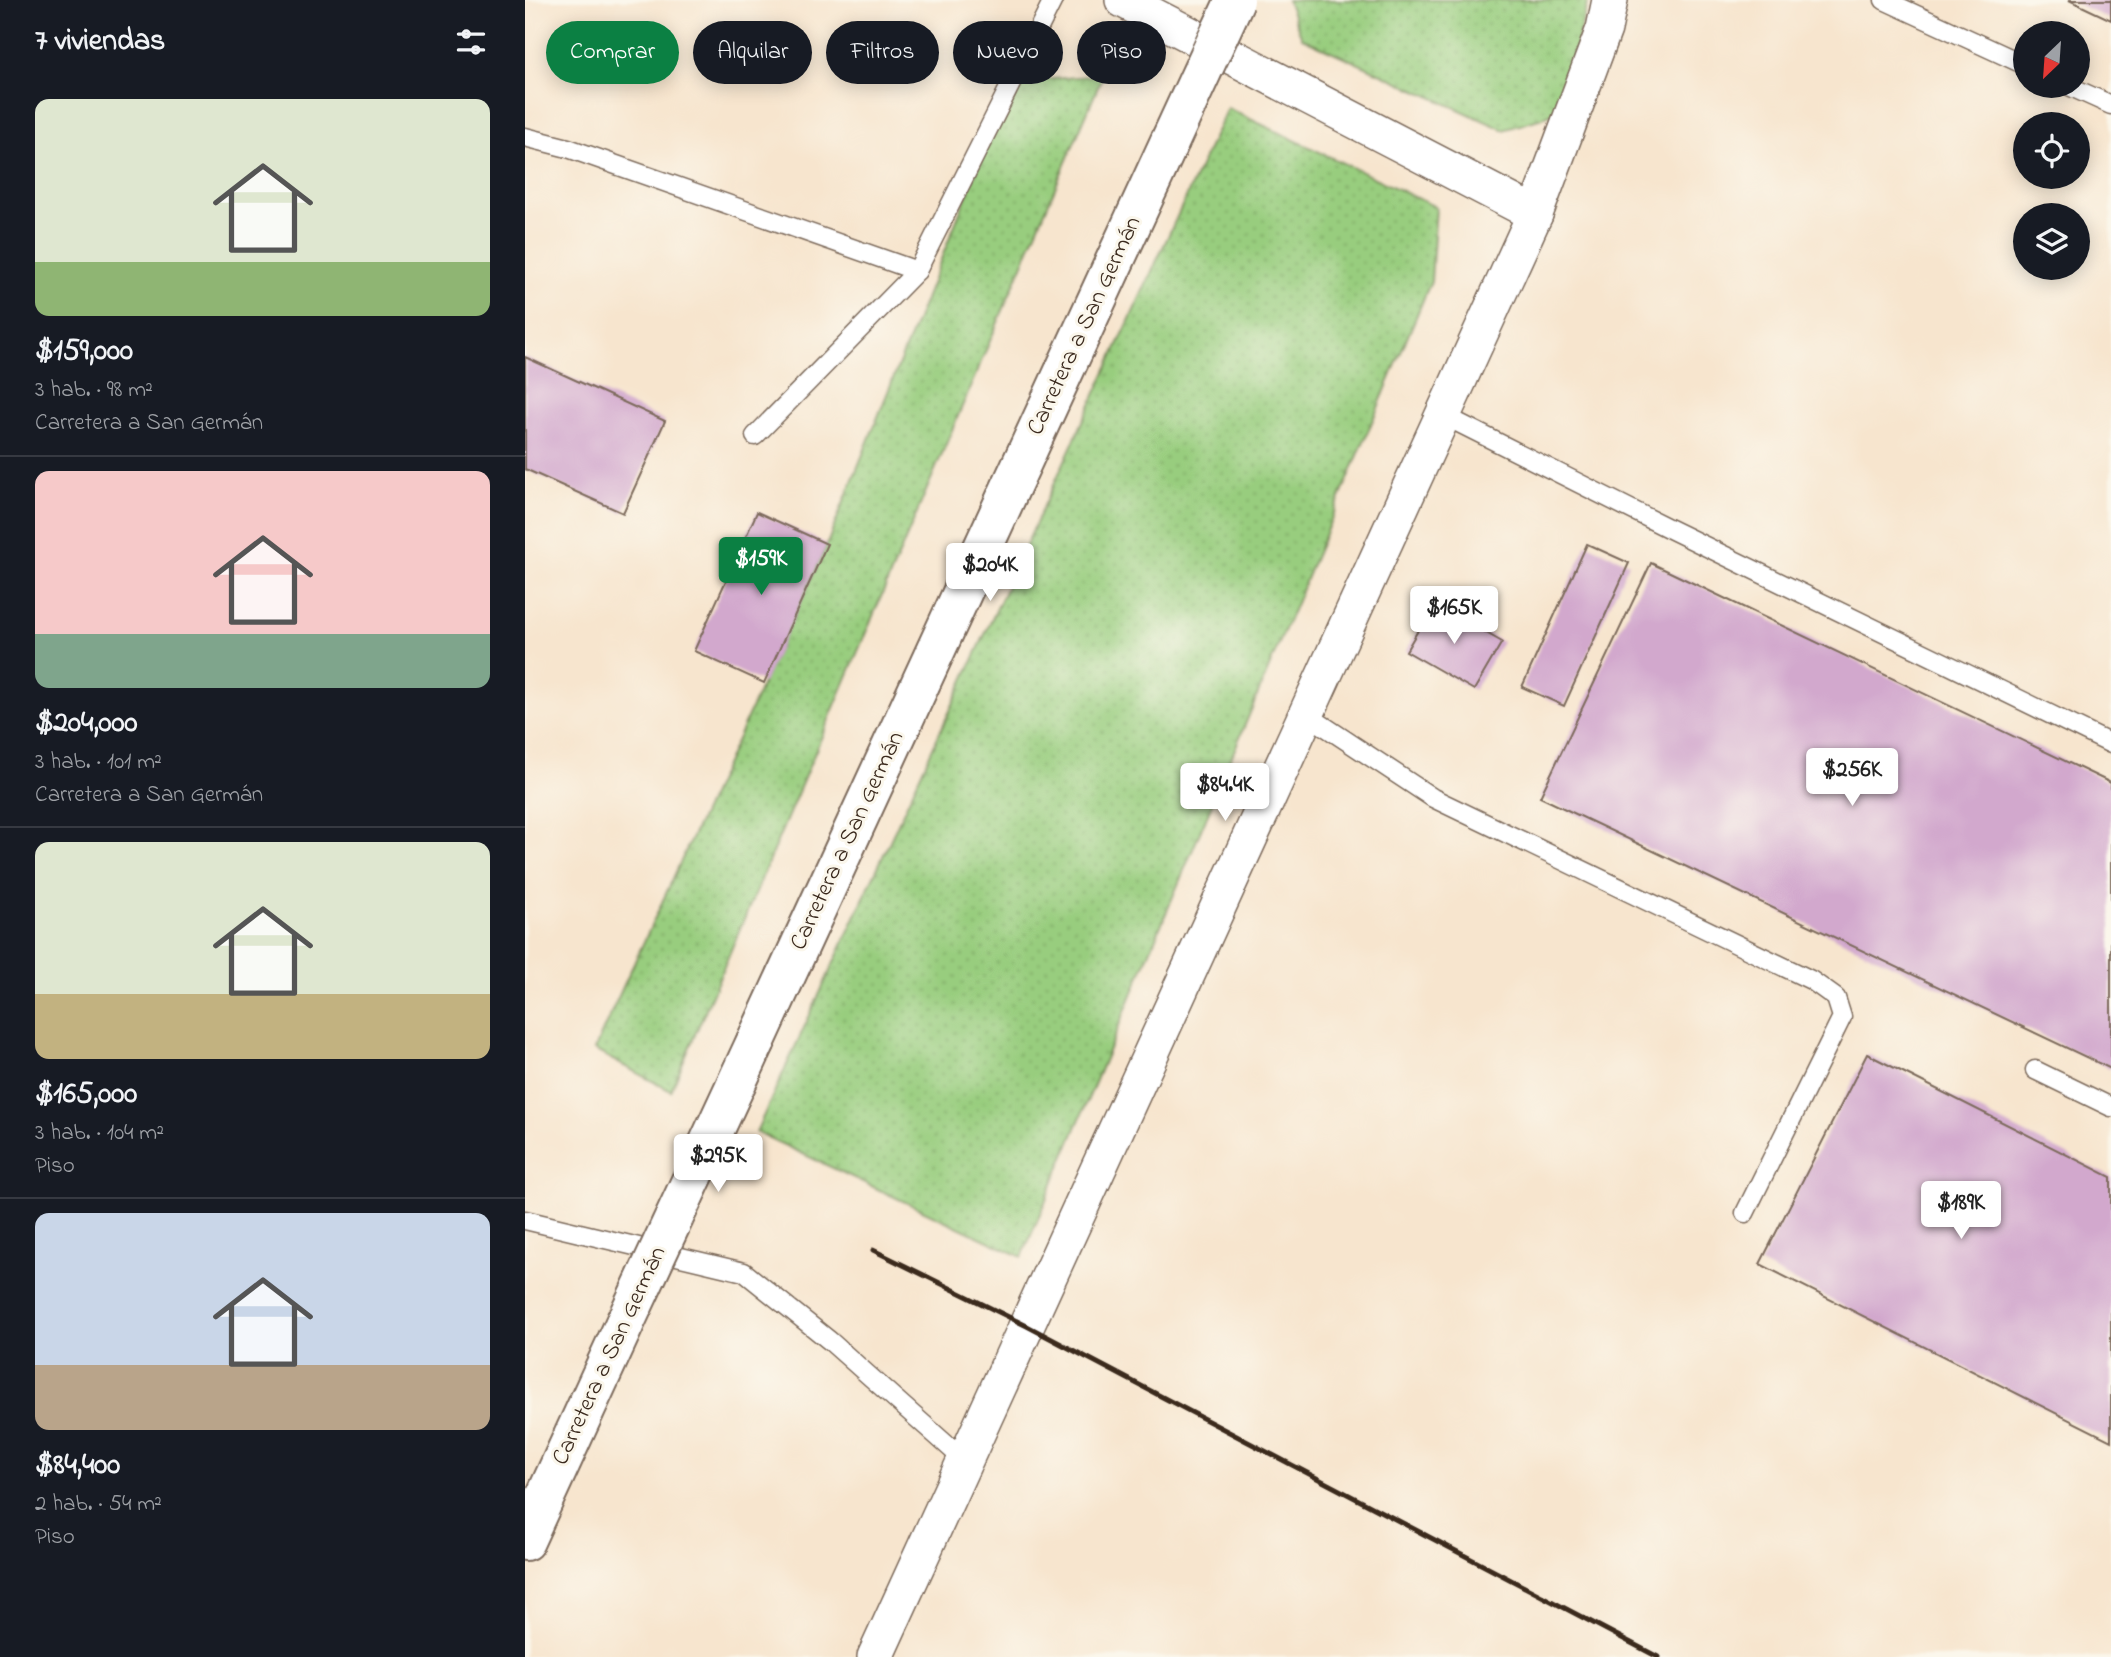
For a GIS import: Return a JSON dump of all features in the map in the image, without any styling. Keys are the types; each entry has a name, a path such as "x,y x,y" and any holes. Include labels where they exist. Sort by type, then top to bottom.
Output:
{"main road":[{"name":"Carretera a San Germán","path":"525,1541 1234,0"}],"street":[{"path":"1123,0 1535,214"},
{"path":"875,1657 1535,214 1604,29 1610,0"}],"lane":[{"path":"755,436 917,271 1053,0"},
{"path":"1884,0 2013,59"},
{"path":"2090,96 2111,105"},
{"path":"525,136 568,148 917,271"},
{"path":"1443,415 2111,744"},
{"path":"1306,714 1433,798 1811,980 1836,998 1842,1017 1745,1213"},
{"path":"2035,1070 2111,1107"},
{"path":"525,1220 744,1272 830,1341 965,1461"}],"green space":[{"path":"1287,0 1588,0 1559,110 1504,130 1302,38"},
{"path":"1077,77 1077,84 1099,84 671,1091 594,1050 827,544 1011,84 1063,84 1063,78"},
{"path":"1227,108 1436,207 1431,281 1022,1257 756,1132"}],"building":[{"path":"2069,0 2111,0 2111,20"},
{"path":"525,357 665,421 623,513 525,469"},
{"path":"757,512 827,544 764,683 694,651"},
{"path":"1587,544 1629,563 1564,706 1522,687"},
{"path":"1651,563 2111,783 2111,1069 1540,797"},
{"path":"1434,603 1502,642 1474,690 1406,651"},
{"path":"1867,1054 2111,1177 2111,1441 1760,1264"}],"railway":[{"path":"873,1250 1027,1326 1658,1657"}]}
